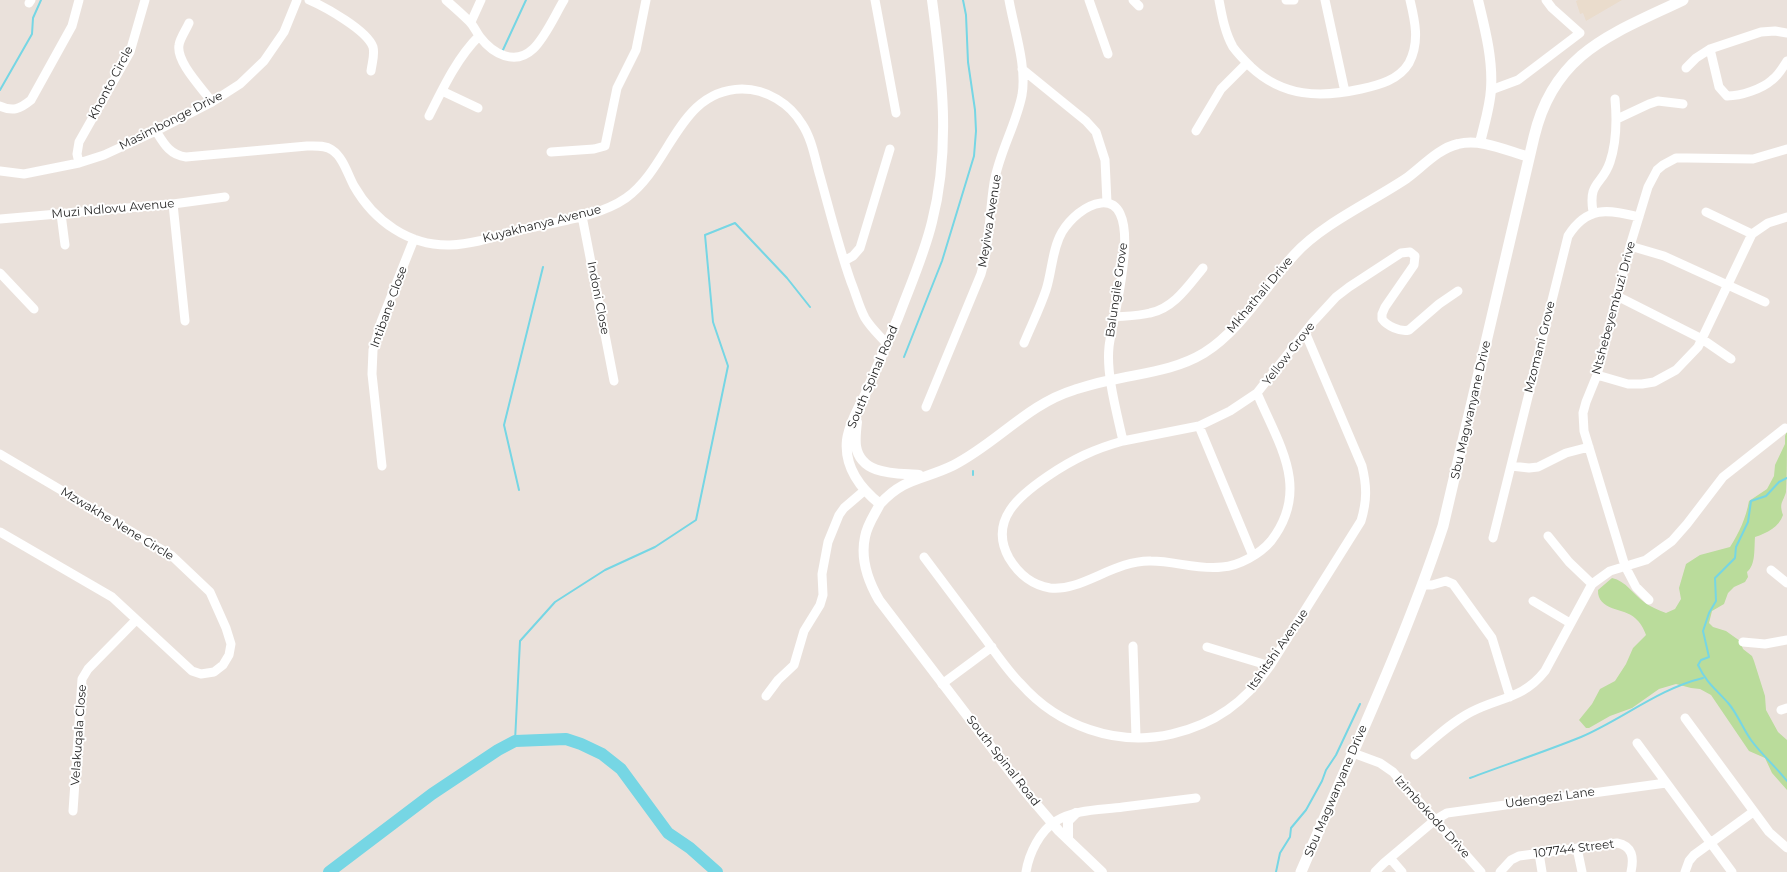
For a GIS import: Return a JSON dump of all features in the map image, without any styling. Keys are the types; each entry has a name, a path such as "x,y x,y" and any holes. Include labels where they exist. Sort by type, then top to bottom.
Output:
{"main road":[{"name":"Sbu Magwanyane Drive","path":"1301,872 1423,585 1443,526 1536,126 1544,104 1559,80 1577,58 1593,46 1616,32 1683,0"}],"street":[{"path":"0,106 15,110 31,100 72,26 79,0"},
{"name":"Khonto Circle","path":"79,163 77,154 79,142 130,52 145,0"},
{"name":"Masimbonge Drive","path":"0,171 24,174 79,163 104,155 212,102 240,84 264,62 284,32 296,0"},
{"path":"309,0 330,10 366,37 372,46 374,55 371,71"},
{"path":"446,0 471,22 479,36 496,53 514,58 532,50 564,0"},
{"path":"471,22 481,0"},
{"path":"551,152 594,150 605,146 617,88 636,50 646,0"},
{"path":"875,0 896,113"},
{"name":"South Spinal Road","path":"932,0 941,66 944,108 940,183 926,244 847,439 847,454 852,470 864,490 880,504 865,536 866,570 871,586 880,600 1024,790 1052,824 1102,872"},
{"name":"Meyiwa Avenue","path":"926,407 981,274 989,240 996,174 1015,122 1022,93 1022,69 1009,0"},
{"path":"1089,0 1108,54"},
{"path":"1218,0 1226,31 1234,48 1247,63 1266,79 1279,86 1292,91 1321,95 1375,86 1395,78 1403,71 1409,63 1415,47 1415,23 1410,0"},
{"path":"1286,0 1294,0"},
{"path":"1325,0 1345,92"},
{"path":"1478,0 1490,58 1491,90 1480,143"},
{"path":"1491,90 1518,80 1580,33 1552,8 1546,0"},
{"path":"189,24 179,45 179,53 182,63 212,102"},
{"path":"1686,68 1696,58 1710,49 1761,32 1775,31 1787,33"},
{"path":"429,116 468,48 479,36"},
{"path":"1710,49 1720,87 1727,96 1745,92 1768,83 1787,61"},
{"path":"1196,131 1221,89 1247,63"},
{"path":"1022,69 1086,121 1096,132 1105,160 1107,203 1090,206 1072,220 1062,232 1057,243 1046,291 1024,343"},
{"name":"Kuyakhanya Avenue","path":"156,131 173,154 186,157 307,146 321,146 331,149 338,154 354,186 370,210 393,229 414,239 439,245 453,245 582,216 612,206 642,185 695,108 717,93 731,90 752,90 778,99 794,113 804,127 844,261 862,312 870,325 887,344"},
{"path":"442,91 478,108"},
{"path":"1615,99 1616,138 1610,160 1591,195 1593,212 1604,210 1617,211 1639,217"},
{"path":"1617,120 1649,104 1658,102 1683,104"},
{"name":"Mkhathali Drive","path":"880,504 895,489 908,481 951,466 970,457 1022,417 1045,402 1072,390 1167,368 1202,354 1220,342 1282,268 1308,241 1407,178 1446,148 1456,144 1480,143 1529,157"},
{"path":"844,261 854,256 860,248 890,149"},
{"name":"Ntshebeyembuzi Drive","path":"1649,600 1636,587 1626,566 1588,447 1584,431 1583,413 1598,375 1630,246 1653,176 1657,170 1668,162 1676,158 1753,159 1787,149"},
{"name":"Muzi Ndlovu Avenue","path":"0,219 173,204 225,197"},
{"name":"Balungile Grove","path":"1107,203 1118,209 1124,223 1122,268 1108,347 1111,380"},
{"path":"173,204 184,320"},
{"name":"Mzomani Grove","path":"1493,538 1568,236 1584,217 1593,212"},
{"path":"1706,212 1752,234"},
{"path":"61,214 65,245"},
{"name":"Indoni Close","path":"582,216 614,381"},
{"path":"1598,375 1628,384 1654,382 1676,370 1690,356 1702,339 1752,234 1768,223 1787,217"},
{"name":"Intibane Close","path":"382,466 372,374 373,350 381,322 414,239"},
{"path":"1630,246 1664,256 1765,302"},
{"name":"Yellow Grove","path":"1253,556 1225,567 1209,568 1150,560 1134,562 1120,565 1075,585 1049,588 1036,584 1023,576 1014,566 1003,541 1006,517 1012,505 1025,493 1075,458 1092,450 1123,441 1199,426 1219,418 1257,394 1305,332 1336,297 1349,286 1395,256 1406,252 1413,254 1415,260 1414,266 1385,306 1382,319 1388,325 1404,331 1409,330 1439,304 1458,291"},
{"path":"1114,317 1161,310 1181,295 1203,268"},
{"path":"0,273 34,309"},
{"path":"1617,296 1702,339 1731,359"},
{"name":"Itshitshi Avenue","path":"924,557 1020,684 1049,709 1080,726 1100,733 1118,736 1162,736 1195,727 1228,710 1244,698 1259,682 1270,666 1360,521 1365,508 1366,482 1362,466 1305,332"},
{"path":"1111,380 1123,441"},
{"path":"1199,426 1253,556 1266,546 1281,526 1289,506 1291,491 1286,461 1257,394"},
{"path":"857,411 856,445 861,459 867,465 882,472 926,475"},
{"path":"1415,755 1463,716 1523,692 1540,677 1592,584 1610,571 1646,560 1672,541 1723,476 1785,428"},
{"path":"1511,466 1538,467 1566,453 1588,447"},
{"name":"Mzwakhe Nene Circle","path":"0,454 171,555 210,592 231,644 229,655 223,665 214,672 202,674 192,670 112,597 0,532"},
{"path":"766,696 778,680 794,665 804,631 822,599 822,574 828,542 839,515 864,490"},
{"path":"1548,536 1569,562 1592,584"},
{"path":"1771,570 1787,583"},
{"path":"1423,585 1432,585 1446,581 1453,584 1492,638 1510,697"},
{"path":"1533,601 1570,623"},
{"name":"Velakuqala Close","path":"73,811 82,679 88,669 136,620"},
{"path":"1743,642 1765,644 1786,642"},
{"path":"1133,646 1136,737"},
{"path":"942,684 992,647"},
{"path":"1207,647 1270,666"},
{"path":"1685,718 1753,812 1769,832 1787,848"},
{"path":"1637,743 1732,872"},
{"name":"Izimbokodo Drive","path":"1353,753 1380,763 1392,772 1481,872"},
{"name":"Udengezi Lane","path":"1375,872 1436,820 1451,812 1666,783"},
{"path":"1026,872 1034,847 1058,819 1076,813 1196,798"},
{"path":"1685,872 1689,861 1694,855 1753,812"},
{"path":"1068,839 1068,822 1076,813"},
{"name":"107744 Street","path":"1500,872 1515,858 1612,843 1623,844 1633,855 1631,872"},
{"path":"1577,848 1582,872"},
{"path":"1539,853 1542,872"},
{"path":"1390,858 1402,872"}],"shaded area":[{"path":"1622,0 1586,21 1583,13 1580,14 1576,1"}],"green space":[{"path":"1787,431 1786,492 1781,505 1783,515 1779,523 1772,529 1755,537 1753,561 1747,572 1748,577 1745,582 1734,587 1728,593 1724,604 1712,611 1709,623 1713,627 1726,631 1740,641 1743,649 1752,656 1765,696 1766,710 1778,732 1787,740 1787,790 1772,773 1765,758 1749,751 1711,695 1700,689 1676,684 1659,689 1632,708 1610,716 1589,728 1586,728 1579,720 1592,704 1600,689 1615,681 1626,664 1633,648 1646,635 1642,626 1635,618 1602,602 1598,590 1612,578 1621,582 1644,602 1655,608 1666,613 1675,609 1681,599 1679,588 1686,564 1700,555 1730,547 1742,525 1749,501 1767,489 1774,476 1775,465 1785,444"}],"waterway":[{"path":"0,90 32,34 33,18 41,0"},
{"path":"502,52 526,0"},
{"path":"904,357 942,261 974,156 975,110 968,62 966,15 963,0"},
{"path":"515,741 520,641 555,602 605,570 655,547 696,520 728,366 713,322 705,235 735,223 787,278 810,307"},
{"path":"519,490 504,425 543,267"},
{"path":"1787,478 1779,482 1766,496 1751,501 1748,522 1736,547 1735,558 1715,578 1716,601 1709,613 1703,631 1709,657 1701,660 1698,665 1708,682 1732,708 1751,740 1787,781"},
{"path":"1470,778 1581,737 1671,689 1703,678"},
{"path":"1276,872 1280,853 1290,837 1291,828 1306,810 1326,770 1336,755 1360,704"},
{"path":"329,872 432,794 498,750 515,741 566,739 602,754 621,769 668,833 690,848 717,872"}]}
